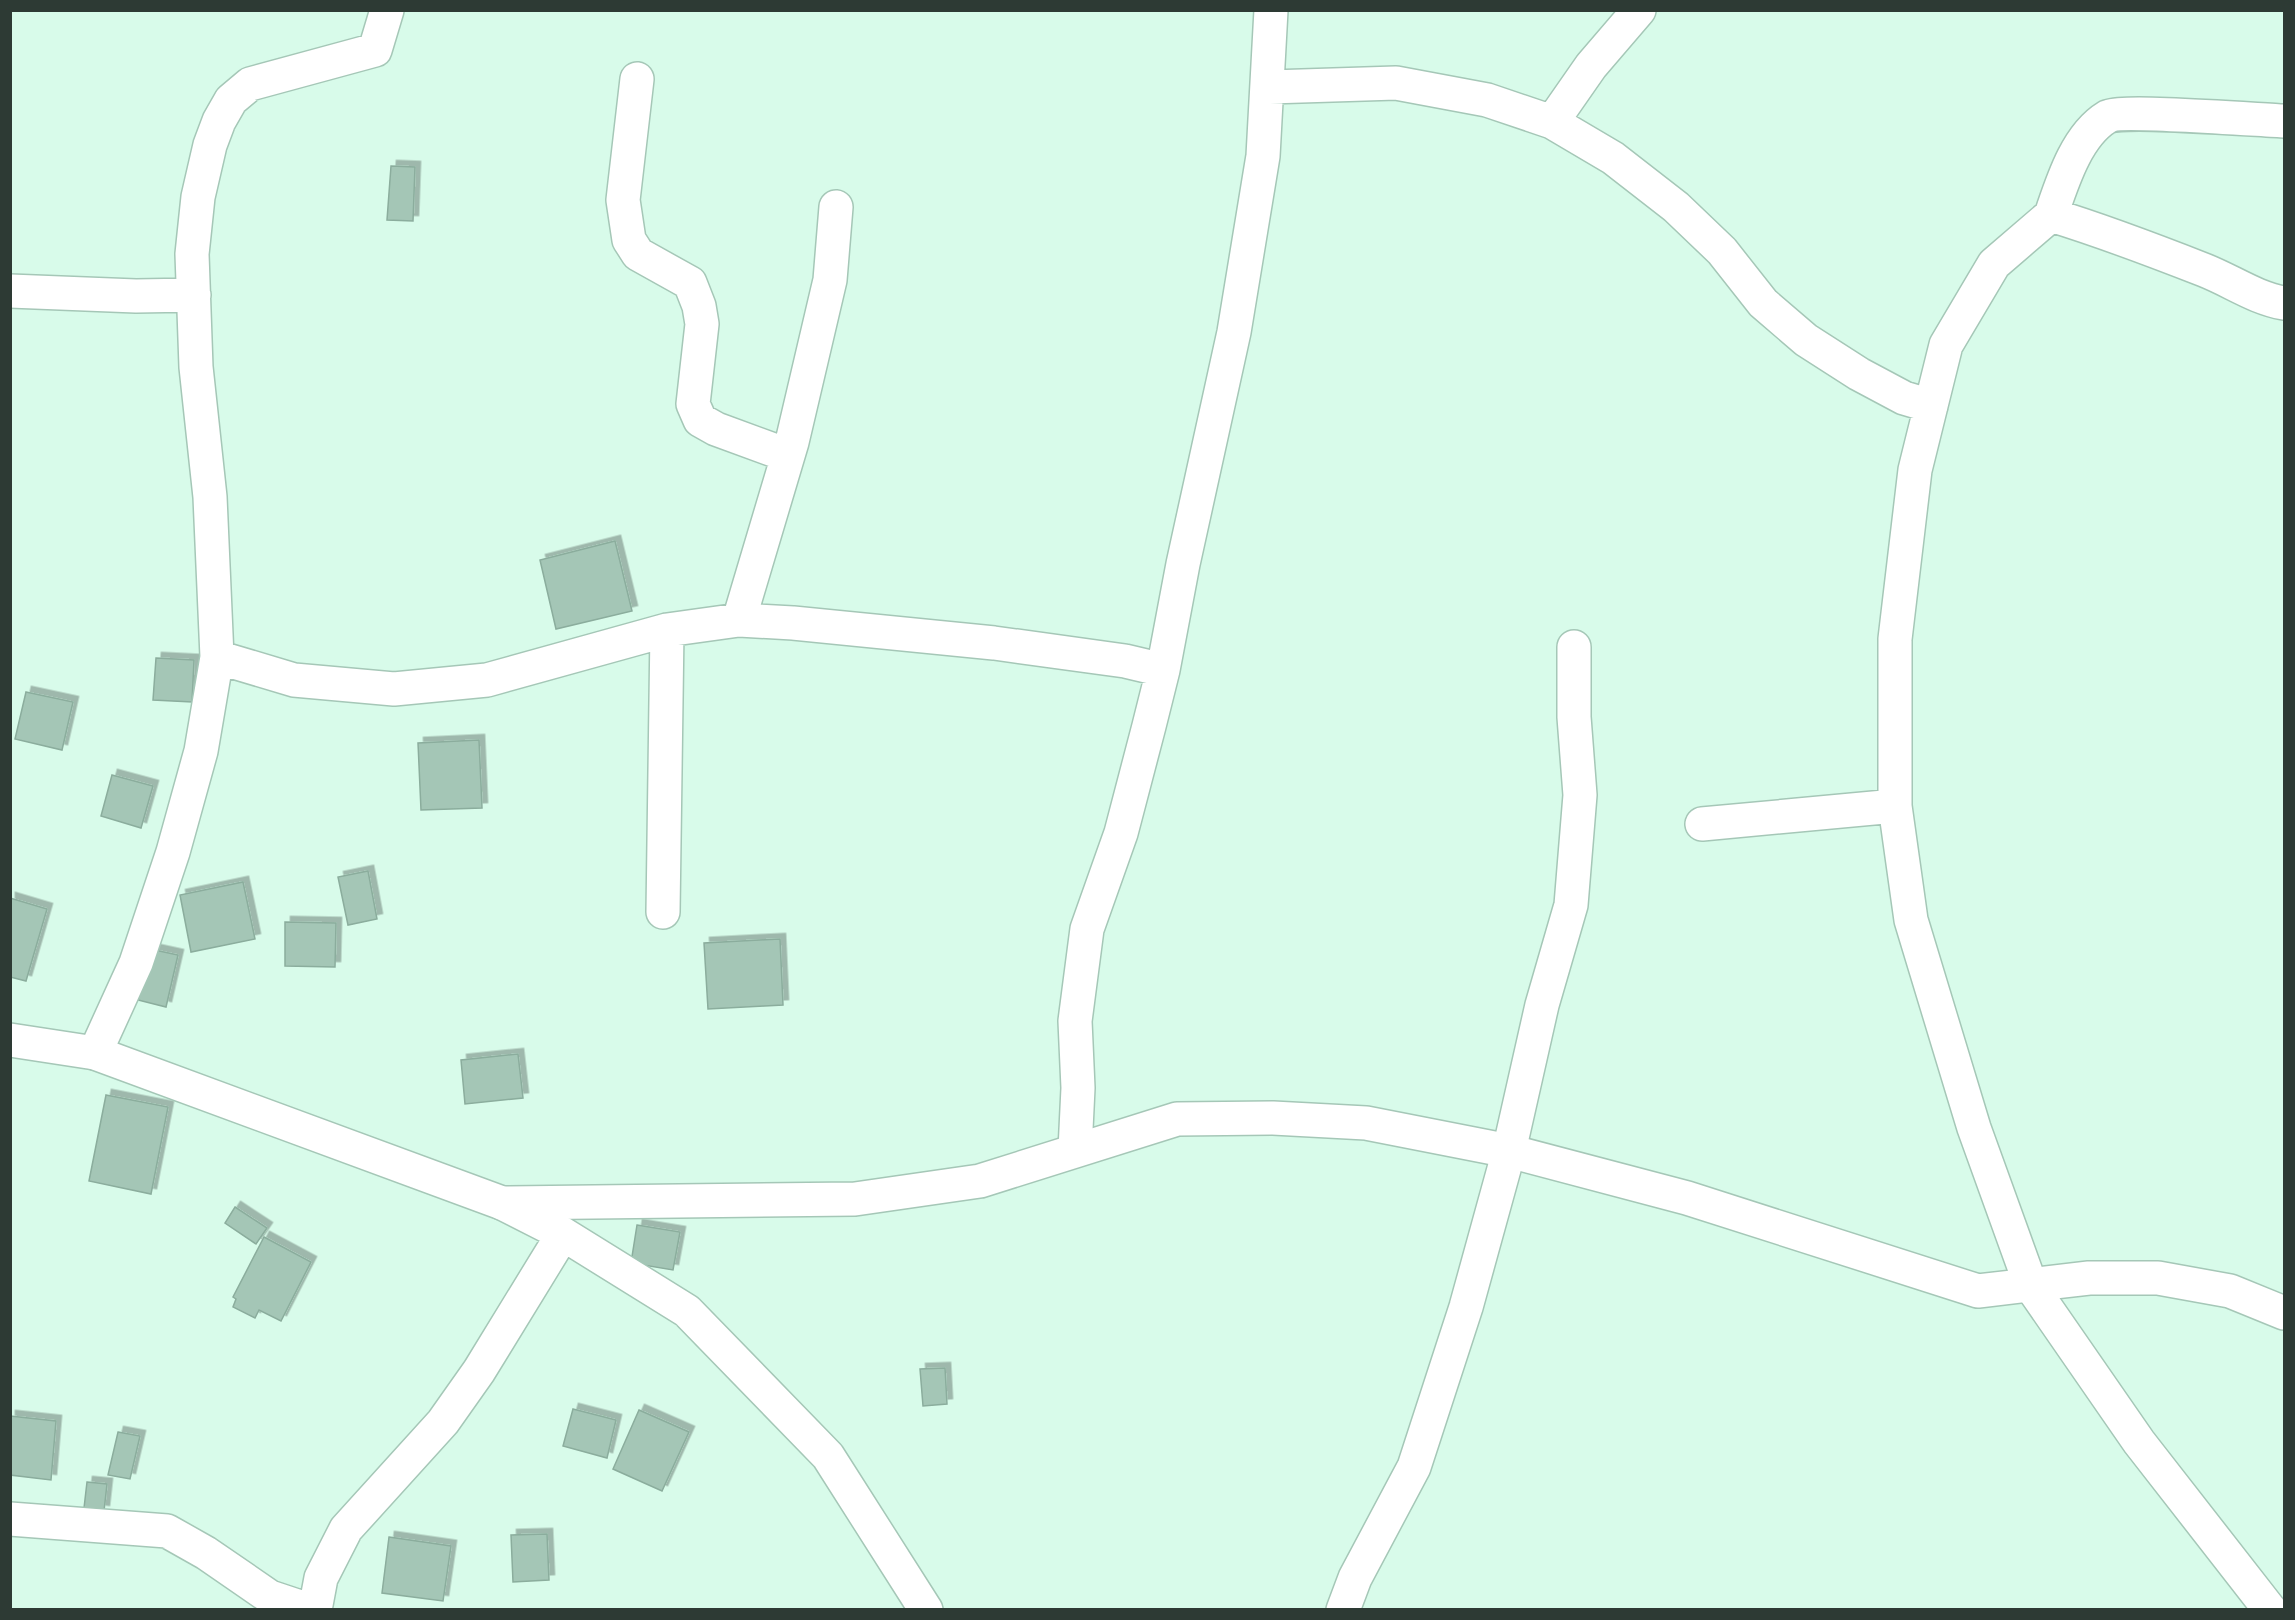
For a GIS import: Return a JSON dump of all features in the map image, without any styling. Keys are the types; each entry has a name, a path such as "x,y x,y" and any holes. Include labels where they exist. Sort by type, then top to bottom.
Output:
{"street":[{"path":"95,1053 136,963 173,852 201,751 217,657 210,497 196,367 192,254 198,197 210,146 219,121 231,100 250,84 375,50 387,10"},
{"path":"1075,1150 1078,1088 1075,1021 1087,928 1121,833 1163,670 1183,564 1234,332 1263,156 1271,10"},
{"path":"1552,122 1591,66 1640,10"},
{"path":"637,79 623,200 629,240 638,254 690,283 696,298 702,324 693,404 700,420 716,429 787,455"},
{"path":"1267,87 1396,83 1487,100 1552,122 1613,158 1676,207 1722,251 1763,303 1806,340 1859,374 1895,393 1931,406"},
{"path":"2270,1610 2139,1442 2031,1286 1974,1128 1911,920 1895,806 1895,639 1915,470 1946,345 1994,264 2051,215 2065,173 2091,130 2109,116 2146,115 2284,121"},
{"path":"739,620 787,455 830,280 836,207"},
{"path":"2051,215 2107,233 2196,267 2264,299 2284,303"},
{"path":"10,291 194,296"},
{"path":"217,657 294,680 394,689 487,680 667,630 739,620 793,623 994,643 1125,661 1163,670"},
{"path":"663,912 667,630"},
{"path":"1342,1610 1355,1578 1414,1467 1466,1307 1509,1151 1542,1005 1570,905 1580,795 1575,717 1574,647"},
{"path":"1702,824 1895,806"},
{"path":"10,1040 95,1053 502,1203 562,1234 687,1311 828,1456 926,1610"},
{"path":"502,1203 855,1199 980,1181 1177,1119 1274,1118 1366,1124 1509,1151 1687,1198 1978,1291 2089,1278 2158,1278 2230,1291 2284,1313"},
{"path":"315,1610 321,1578 346,1529 443,1422 479,1371 562,1234"},
{"path":"10,1519 167,1531 206,1553 270,1597 309,1610"}],"building":[{"path":"391,166 415,167 413,221 387,220"},
{"path":"615,541 632,611 556,629 540,560"},
{"path":"156,658 194,660 192,702 153,700"},
{"path":"26,692 73,702 62,750 15,739"},
{"path":"479,740 482,808 421,810 418,743"},
{"path":"112,775 153,786 141,828 101,816"},
{"path":"368,871 377,919 348,925 338,877"},
{"path":"243,882 255,939 191,952 180,895"},
{"path":"10,898 47,909 26,981 10,977"},
{"path":"285,922 336,923 335,967 285,966"},
{"path":"780,939 783,1005 708,1009 704,943"},
{"path":"150,949 178,955 166,1007 138,1000"},
{"path":"518,1054 523,1098 465,1104 461,1060"},
{"path":"106,1095 168,1107 151,1194 89,1181"},
{"path":"235,1207 267,1228 256,1244 225,1223"},
{"path":"637,1225 680,1232 673,1270 631,1263"},
{"path":"264,1237 311,1262 281,1321 259,1310 255,1318 233,1307 236,1299 233,1297"},
{"path":"945,1368 947,1404 923,1406 920,1369"},
{"path":"573,1409 616,1420 607,1458 563,1446"},
{"path":"639,1410 689,1432 662,1491 613,1469"},
{"path":"10,1416 56,1421 51,1480 10,1475"},
{"path":"118,1432 140,1436 130,1479 108,1475"},
{"path":"87,1482 107,1484 104,1511 84,1508"},
{"path":"547,1534 549,1580 513,1582 511,1535"},
{"path":"389,1537 451,1546 443,1601 382,1593"}]}
